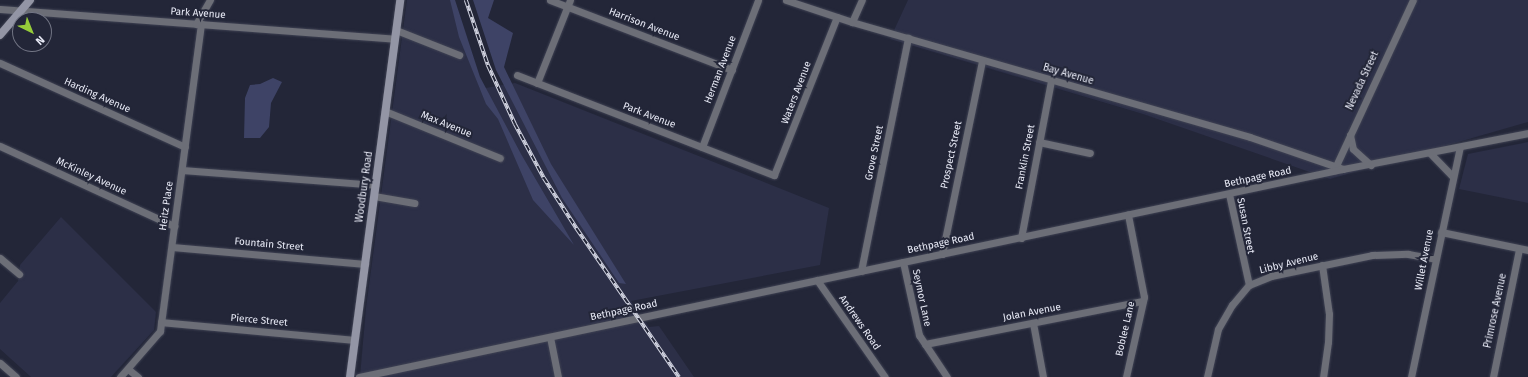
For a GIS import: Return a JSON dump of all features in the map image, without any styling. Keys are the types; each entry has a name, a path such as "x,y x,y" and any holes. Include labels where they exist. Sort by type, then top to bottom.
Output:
{"main road":[{"path":"0,35 30,0"},
{"name":"Woodbury Road","path":"350,377 400,0"}],"street":[{"name":"Heitz Place","path":"120,377 160,330 162,322 185,147 199,24 210,0"},
{"name":"Harrison Avenue","path":"550,0 569,3 732,70"},
{"name":"Herman Avenue","path":"702,147 758,0"},
{"name":"Bay Avenue","path":"786,0 852,22 1250,137 1334,169 1371,165"},
{"path":"852,22 862,0"},
{"name":"Nevada Street","path":"1334,169 1414,0"},
{"path":"537,83 569,3"},
{"name":"Park Avenue","path":"0,9 395,38"},
{"name":"Waters Avenue","path":"774,175 837,17"},
{"path":"396,30 459,55"},
{"name":"Grove Street","path":"861,271 908,38"},
{"name":"Prospect Street","path":"942,254 982,60"},
{"name":"Harding Avenue","path":"0,63 185,147"},
{"name":"Park Avenue","path":"517,75 774,175"},
{"name":"Franklin Street","path":"1021,238 1051,80"},
{"name":"Max Avenue","path":"385,111 500,158"},
{"path":"1350,135 1353,148 1371,165 1528,133"},
{"path":"1039,142 1090,153"},
{"name":"McKinley Avenue","path":"0,146 174,226"},
{"name":"Willet Avenue","path":"1411,377 1460,147"},
{"path":"1430,153 1453,177"},
{"name":"Bethpage Road","path":"359,377 1229,194 1334,169"},
{"path":"182,170 375,185"},
{"name":"Susan Street","path":"1229,194 1249,285"},
{"path":"374,196 414,203"},
{"name":"Boblee Lane","path":"1126,377 1143,301 1141,279 1128,215"},
{"path":"1441,232 1528,250"},
{"name":"Fountain Street","path":"172,247 365,264"},
{"name":"Primrose Avenue","path":"1493,377 1519,249"},
{"name":"Libby Avenue","path":"1207,377 1218,329 1232,305 1249,285 1271,276 1322,265 1391,253 1436,259"},
{"path":"0,258 19,274"},
{"name":"Seymor Lane","path":"903,262 919,335 947,377"},
{"path":"1322,265 1328,314 1328,342 1323,377"},
{"name":"Andrews Road","path":"817,280 884,377"},
{"name":"Jolan Avenue","path":"925,344 1143,301"},
{"name":"Pierce Street","path":"162,322 354,340"},
{"path":"1033,323 1043,377"},
{"path":"550,337 558,377"},
{"path":"0,363 16,377"},
{"path":"128,369 138,377"},
{"path":"388,371 394,377"}],"shaded area":[{"path":"407,0 451,0 480,89 515,83 829,208 820,265 631,301 649,327 659,326 694,377 360,377 366,308"},
{"path":"450,0 455,0 480,77 521,154 574,245 533,200 498,119 486,104 459,37"},
{"path":"473,0 494,0 488,18 513,33 504,67 551,164 626,284 619,283 562,198 496,70"},
{"path":"908,0 1528,0 1528,122 1330,179 1143,114 890,39"},
{"path":"273,78 282,82 271,103 269,127 260,138 244,138 245,98 250,85 260,84"},
{"path":"1528,142 1528,203 1459,189 1468,154"},
{"path":"61,217 156,312 154,330 111,377 31,377 0,349 0,303 18,281 20,265"}],"railway":[{"path":"466,0 488,65 515,124 544,178 577,229 679,377"}]}
